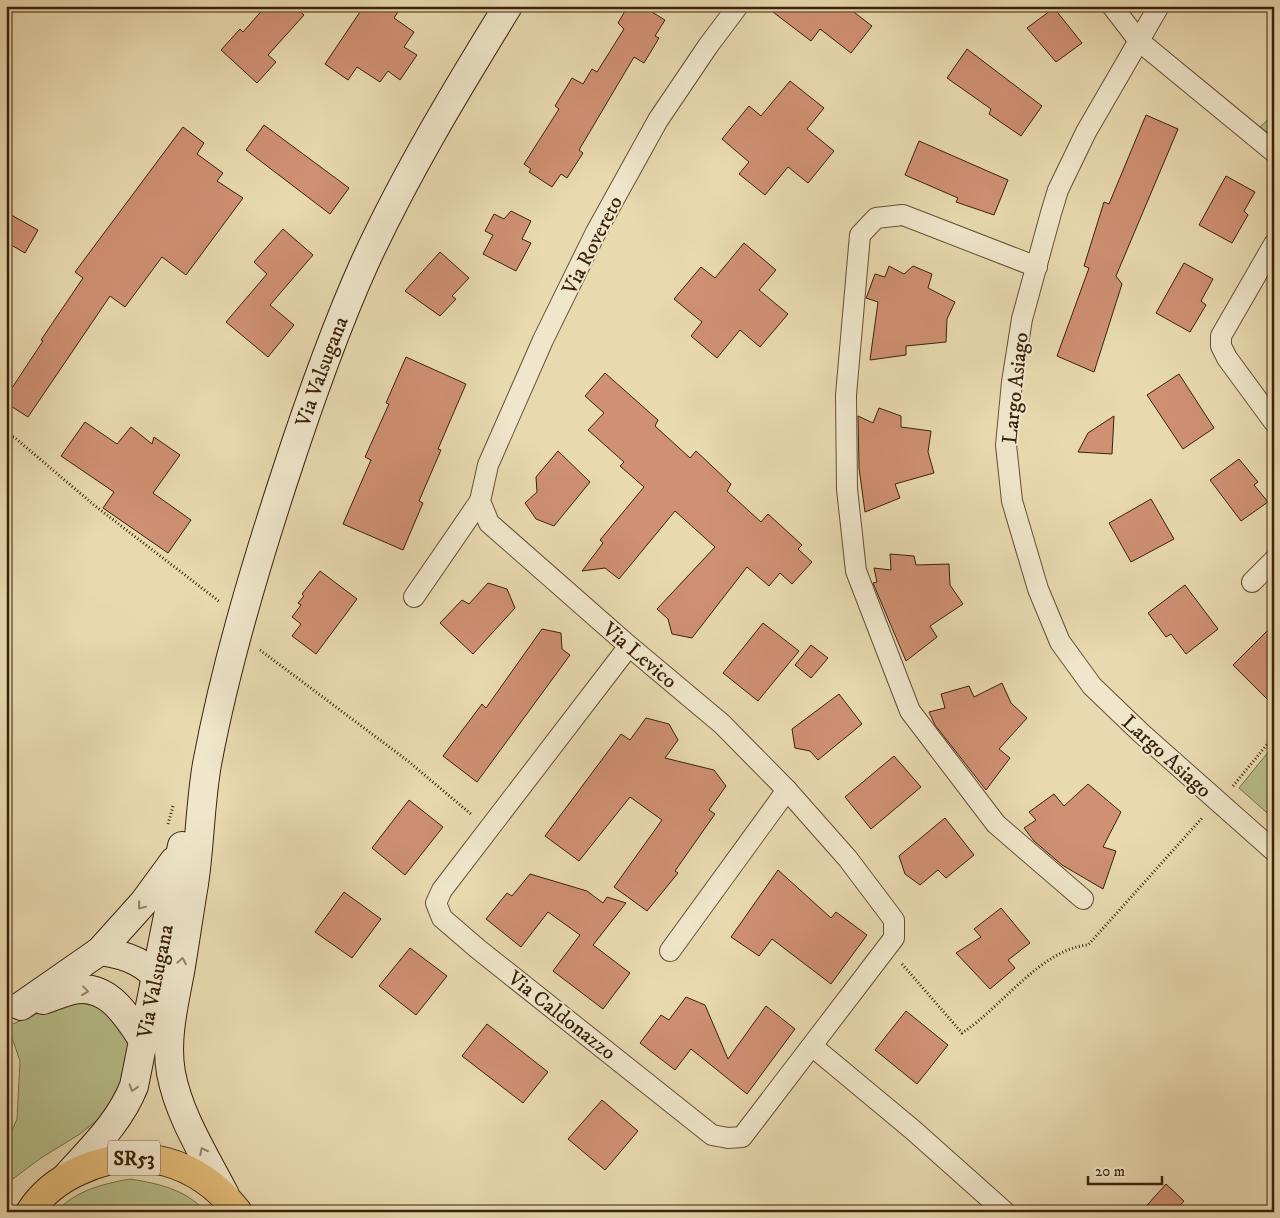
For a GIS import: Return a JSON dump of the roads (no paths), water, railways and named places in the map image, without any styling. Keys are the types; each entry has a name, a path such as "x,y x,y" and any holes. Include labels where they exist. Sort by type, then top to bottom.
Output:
{"main road":[{"name":"Via Valsugana","path":"60,1181 111,1126 128,1102 134,1086 190,809 206,766 237,634 294,448 364,264 396,199 443,114 508,6"},
{"name":"Via Valsugana","path":"206,766 196,867 169,1053 173,1081 180,1103 232,1203"},
{"path":"14,1010 100,951 144,902 180,853"},
{"path":"100,951 123,955 136,960 149,968 165,991 158,1030 158,1042 173,1081"},
{"path":"14,1010 74,990 95,993 114,1002 125,1013 142,1040"},
{"name":"SR53","path":"10,1212 60,1181 96,1163 118,1159 142,1158 164,1161 186,1169 207,1180 232,1203"},
{"name":"SR53","path":"30,1212 60,1181"}],"street":[{"name":"Via Rovereto","path":"414,597 480,501 488,465 543,340 596,232 658,120 738,6"},
{"path":"1112,6 1139,41 1274,152"},
{"name":"Largo Asiago","path":"1159,6 1086,132 1058,190 1022,319 1015,359 1006,445 1012,501 1038,589 1060,642 1092,686 1141,733 1274,851"},
{"path":"1036,267 902,215 876,218 860,235 846,395 847,489 856,571 910,711 996,824 1083,899"},
{"path":"1274,244 1221,336 1221,346 1227,358 1274,422"},
{"name":"Via Levico","path":"480,501 489,523 629,646 722,724 787,790 848,859 894,920"},
{"path":"1252,582 1274,560"},
{"name":"Via Caldonazzo","path":"629,646 442,890 436,903 442,918 712,1135 728,1138 742,1137 812,1046 894,938 894,920"},
{"path":"670,951 787,790"},
{"path":"812,1046 913,1130 1005,1212"}]}
